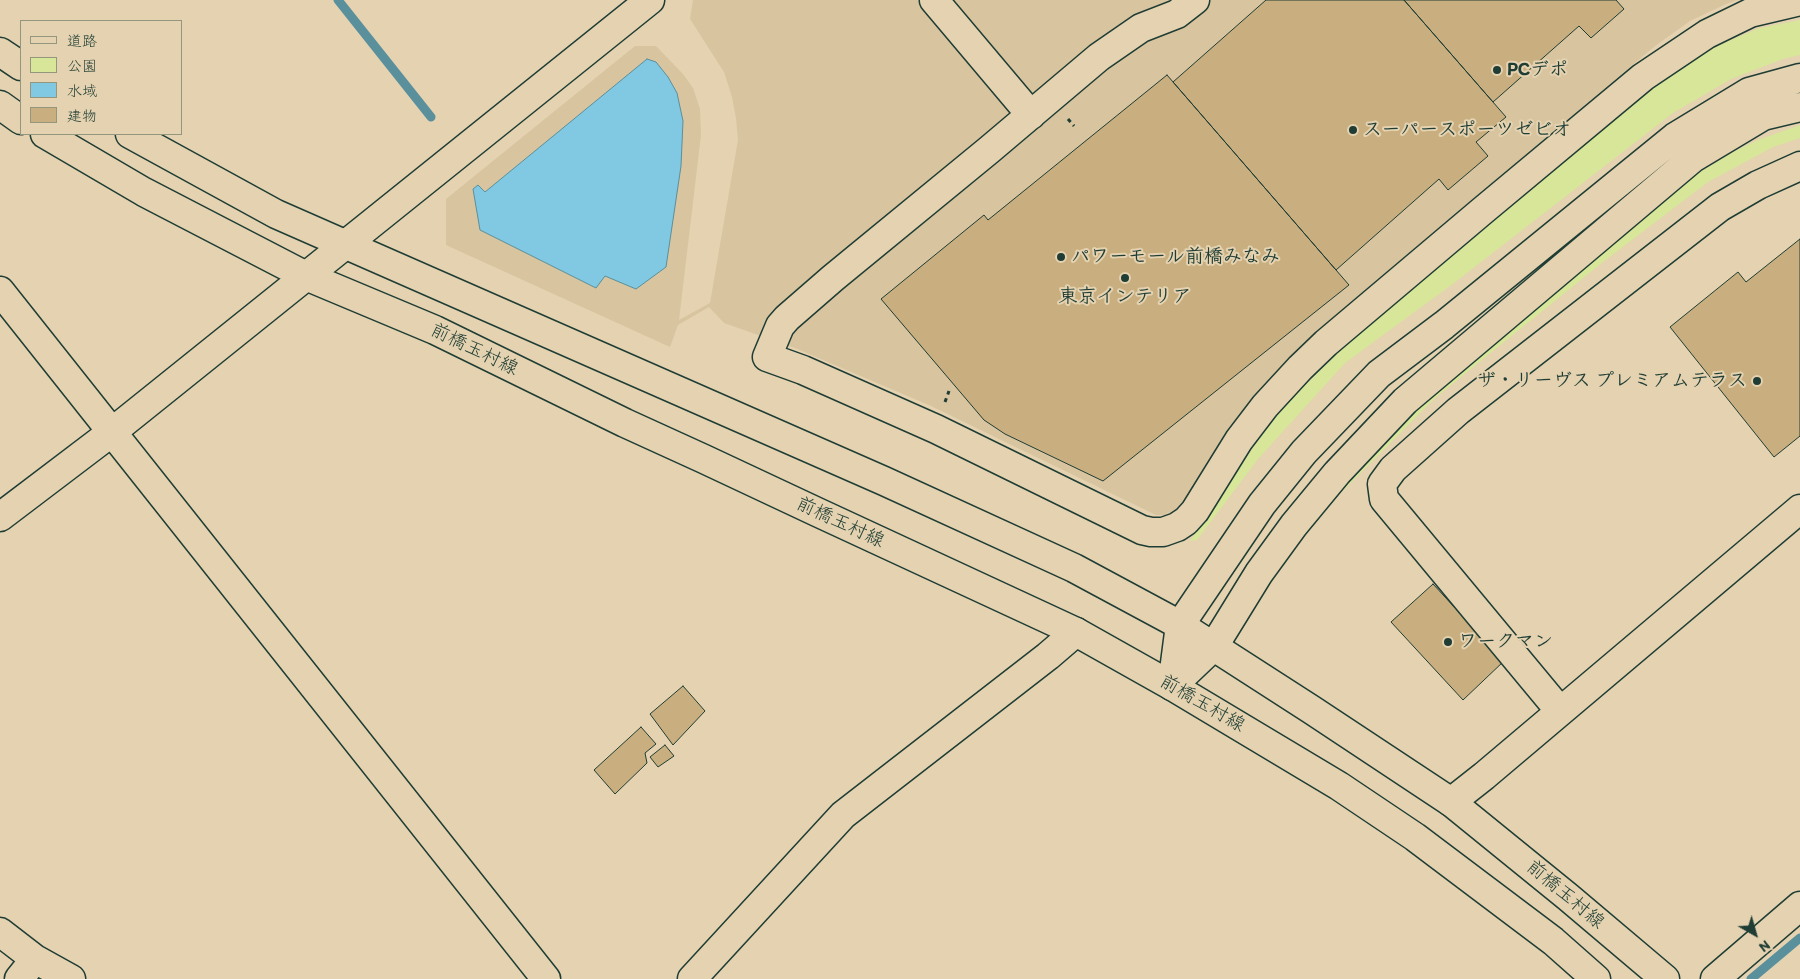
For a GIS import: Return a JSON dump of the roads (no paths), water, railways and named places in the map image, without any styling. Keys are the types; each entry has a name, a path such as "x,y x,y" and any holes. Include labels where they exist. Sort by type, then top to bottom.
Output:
{"main road":[{"path":"0,517 112,432 650,0"},
{"path":"934,0 1032,115"},
{"path":"1195,0 1176,14 1141,28 1099,57 787,318 780,326 767,357 803,370 936,429 1142,530 1163,532 1186,521 1195,511 1239,440 1265,406 1300,368 1326,343 1480,212 1643,77 1708,34 1750,13 1800,1"},
{"path":"0,52 20,65"},
{"path":"1172,686 1180,625 1268,497 1304,452 1379,374 1675,137 1749,92 1800,78"},
{"path":"0,105 20,119"},
{"path":"1172,686 1214,646 1260,573 1294,525 1337,474 1405,401 1693,158 1763,116 1800,107"},
{"name":"前橋玉村線","path":"47,135 144,192 306,276 435,330 624,424 704,459 1076,632 1172,686 1339,786 1415,837 1553,941 1596,979"},
{"name":"前橋玉村線","path":"132,135 276,214 892,485 1074,568 1180,625 1451,802 1568,896 1665,979"},
{"path":"1560,711 1384,499 1382,484 1393,469 1458,411 1720,207 1758,185 1800,166"},
{"path":"0,291 546,979"},
{"path":"1451,802 1800,509"},
{"path":"692,979 843,815 1048,656 1076,632"},
{"path":"1715,979 1800,906"},
{"path":"0,932 27,969 71,979"}],"water":[{"path":"647,59 656,62 668,77 677,93 683,121 681,166 666,267 636,289 605,276 596,288 480,230 473,189 478,185 485,192"}],"waterway":[{"path":"338,0 431,117"},
{"path":"1751,979 1800,938"}],"place":[{"name":"PCデポ","path":"1497,70"},
{"name":"スーパースポーツゼビオ","path":"1353,130"},
{"name":"パワーモール前橋みなみ","path":"1061,257"},
{"name":"東京インテリア","path":"1125,278"},
{"name":"ザ・リーヴス プレミアムテラス","path":"1757,381"},
{"name":"ワークマン","path":"1448,642"}]}
